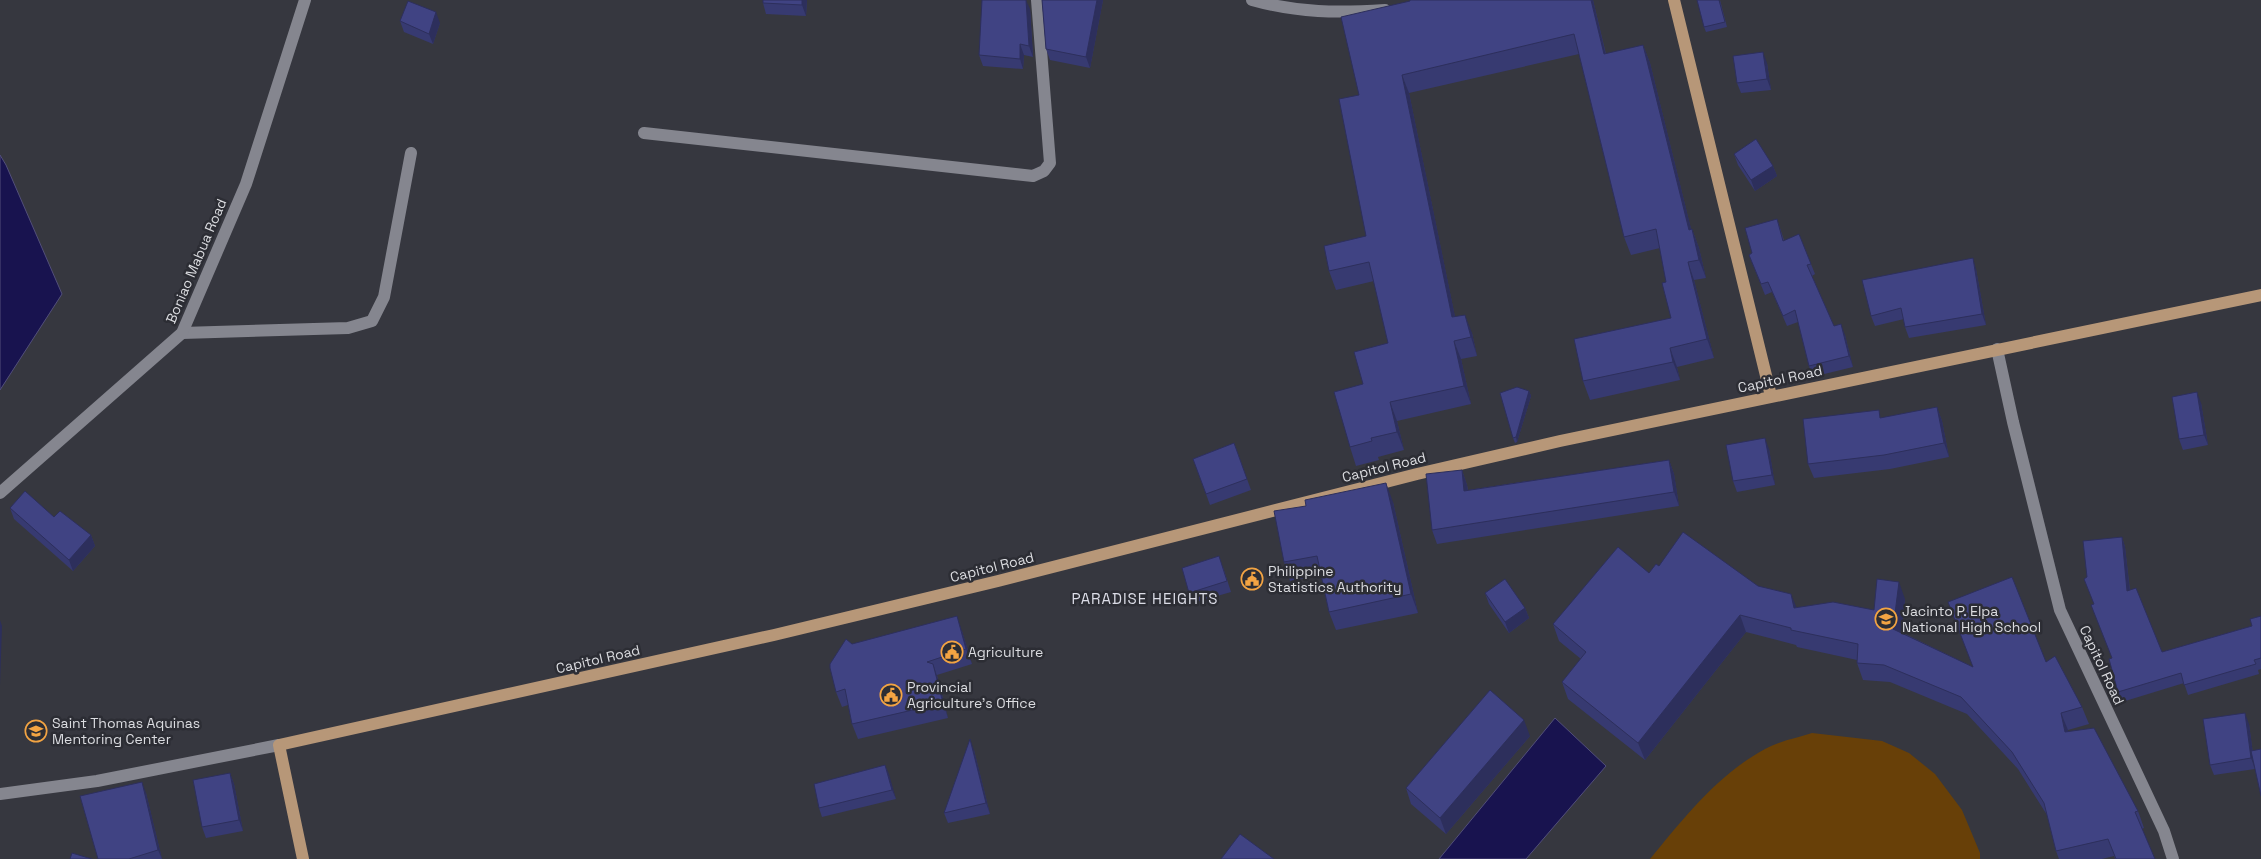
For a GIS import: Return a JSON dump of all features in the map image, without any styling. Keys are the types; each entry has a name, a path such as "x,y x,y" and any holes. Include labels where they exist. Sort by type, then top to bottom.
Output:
{"main road":[{"path":"1674,0 1771,396"},
{"path":"1998,350 2261,295"},
{"name":"Capitol Road","path":"279,745 830,621 1007,579 1427,471 1771,396 1998,350"},
{"path":"279,745 303,859"}],"street":[{"name":"Boniao Mabua Road","path":"0,493 182,334 246,184 305,0"},
{"path":"644,133 1033,176 1044,171 1050,163 1037,0"},
{"path":"1252,0 1275,7 1327,13 1395,10"},
{"path":"182,334 348,328 372,321 384,297 411,153"},
{"name":"Capitol Road","path":"1998,350 2017,440 2060,610 2164,831 2173,859"},
{"path":"0,794 97,781 279,745"}],"shaded area":[{"path":"0,155 62,294 0,390"},
{"path":"1555,718 1606,766 1526,859 1439,859"},
{"path":"1812,733 1882,741 1909,753 1935,774 1962,810 1980,853 1980,859 1650,859 1702,798 1732,771 1770,746"}],"building":[{"path":"763,0 802,0 802,5 763,3"},
{"path":"982,0 1026,0 1029,46 1020,44 1020,59 979,55"},
{"path":"1042,0 1097,0 1086,57 1046,49"},
{"path":"1410,0 1591,0 1604,54 1643,45 1689,230 1692,229 1699,260 1688,262 1707,339 1670,348 1673,362 1583,381 1574,339 1671,318 1662,283 1666,282 1656,229 1624,237 1574,34 1402,75 1452,317 1465,315 1471,337 1454,341 1464,386 1390,402 1397,432 1371,438 1372,441 1350,447 1334,392 1363,384 1354,352 1388,343 1369,262 1329,271 1324,246 1366,236 1339,99 1359,95 1341,17"},
{"path":"1697,0 1719,0 1725,22 1704,27"},
{"path":"408,1 436,12 429,34 400,21"},
{"path":"1763,52 1767,79 1737,83 1733,56"},
{"path":"1756,139 1773,166 1751,180 1734,154"},
{"path":"1777,219 1783,241 1799,234 1811,264 1807,265 1834,326 1841,324 1849,356 1809,366 1795,310 1783,316 1768,282 1761,284 1749,255 1752,253 1745,228"},
{"path":"1973,258 1982,314 1905,327 1901,308 1871,316 1862,280"},
{"path":"1517,387 1529,391 1516,437 1513,438 1500,393"},
{"path":"2197,392 2204,435 2179,439 2172,397"},
{"path":"1937,407 1944,443 1884,455 1808,464 1803,419 1879,410 1880,418"},
{"path":"1765,438 1772,475 1733,481 1726,445"},
{"path":"1234,443 1247,479 1206,494 1193,459"},
{"path":"1669,460 1674,492 1432,530 1426,474 1462,470 1464,491"},
{"path":"1386,483 1411,594 1329,612 1317,556 1284,562 1274,511 1306,506 1305,500"},
{"path":"25,491 54,517 60,511 91,535 69,560 10,508"},
{"path":"1683,532 1758,586 1791,594 1794,608 1833,602 1874,610 1877,579 1899,582 1893,629 1973,667 1948,602 2012,577 2046,662 2055,656 2082,707 2061,713 2065,732 2094,728 2138,811 2135,812 2155,859 2116,859 2108,839 2056,851 2044,803 2012,752 1961,697 1884,665 1857,663 1858,644 1791,630 1791,628 1740,615 1638,743 1562,682 1586,652 1553,624 1618,547 1649,573 1656,564 1659,566"},
{"path":"2122,537 2127,591 2136,588 2162,652 2252,626 2250,619 2261,616 2261,658 2254,660 2256,664 2184,685 2181,673 2118,692 2109,659 2112,658 2091,605 2094,604 2084,579 2087,577 2083,541"},
{"path":"1219,556 1227,581 1189,593 1182,568"},
{"path":"1505,579 1525,608 1505,622 1485,593"},
{"name":"Provincial Agriculture's Office","path":"957,616 966,649 927,662 933,664 943,703 852,724 845,689 836,692 830,668 830,664 846,639 852,644"},
{"path":"1490,690 1524,720 1440,818 1406,788"},
{"path":"2245,713 2251,758 2210,765 2203,719"},
{"path":"970,739 986,803 944,813"},
{"path":"2261,749 2261,796 2251,751"},
{"path":"885,765 892,790 819,808 814,784"},
{"path":"230,773 239,820 202,827 193,780"},
{"path":"142,782 158,850 129,859 98,859 80,796"},
{"path":"1240,834 1274,859 1221,859"},
{"path":"72,853 92,859 70,859"}],"place":[{"name":"Philippine Statistics Authority","path":"1252,579"},
{"name":"Jacinto P. Elpa National High School","path":"1886,619"},
{"name":"Agriculture","path":"952,652"},
{"name":"Provincial Agriculture's Office","path":"891,695"},
{"name":"Saint Thomas Aquinas Mentoring Center","path":"36,731"}],"district":[{"name":"PARADISE HEIGHTS","path":"1145,599"}]}
